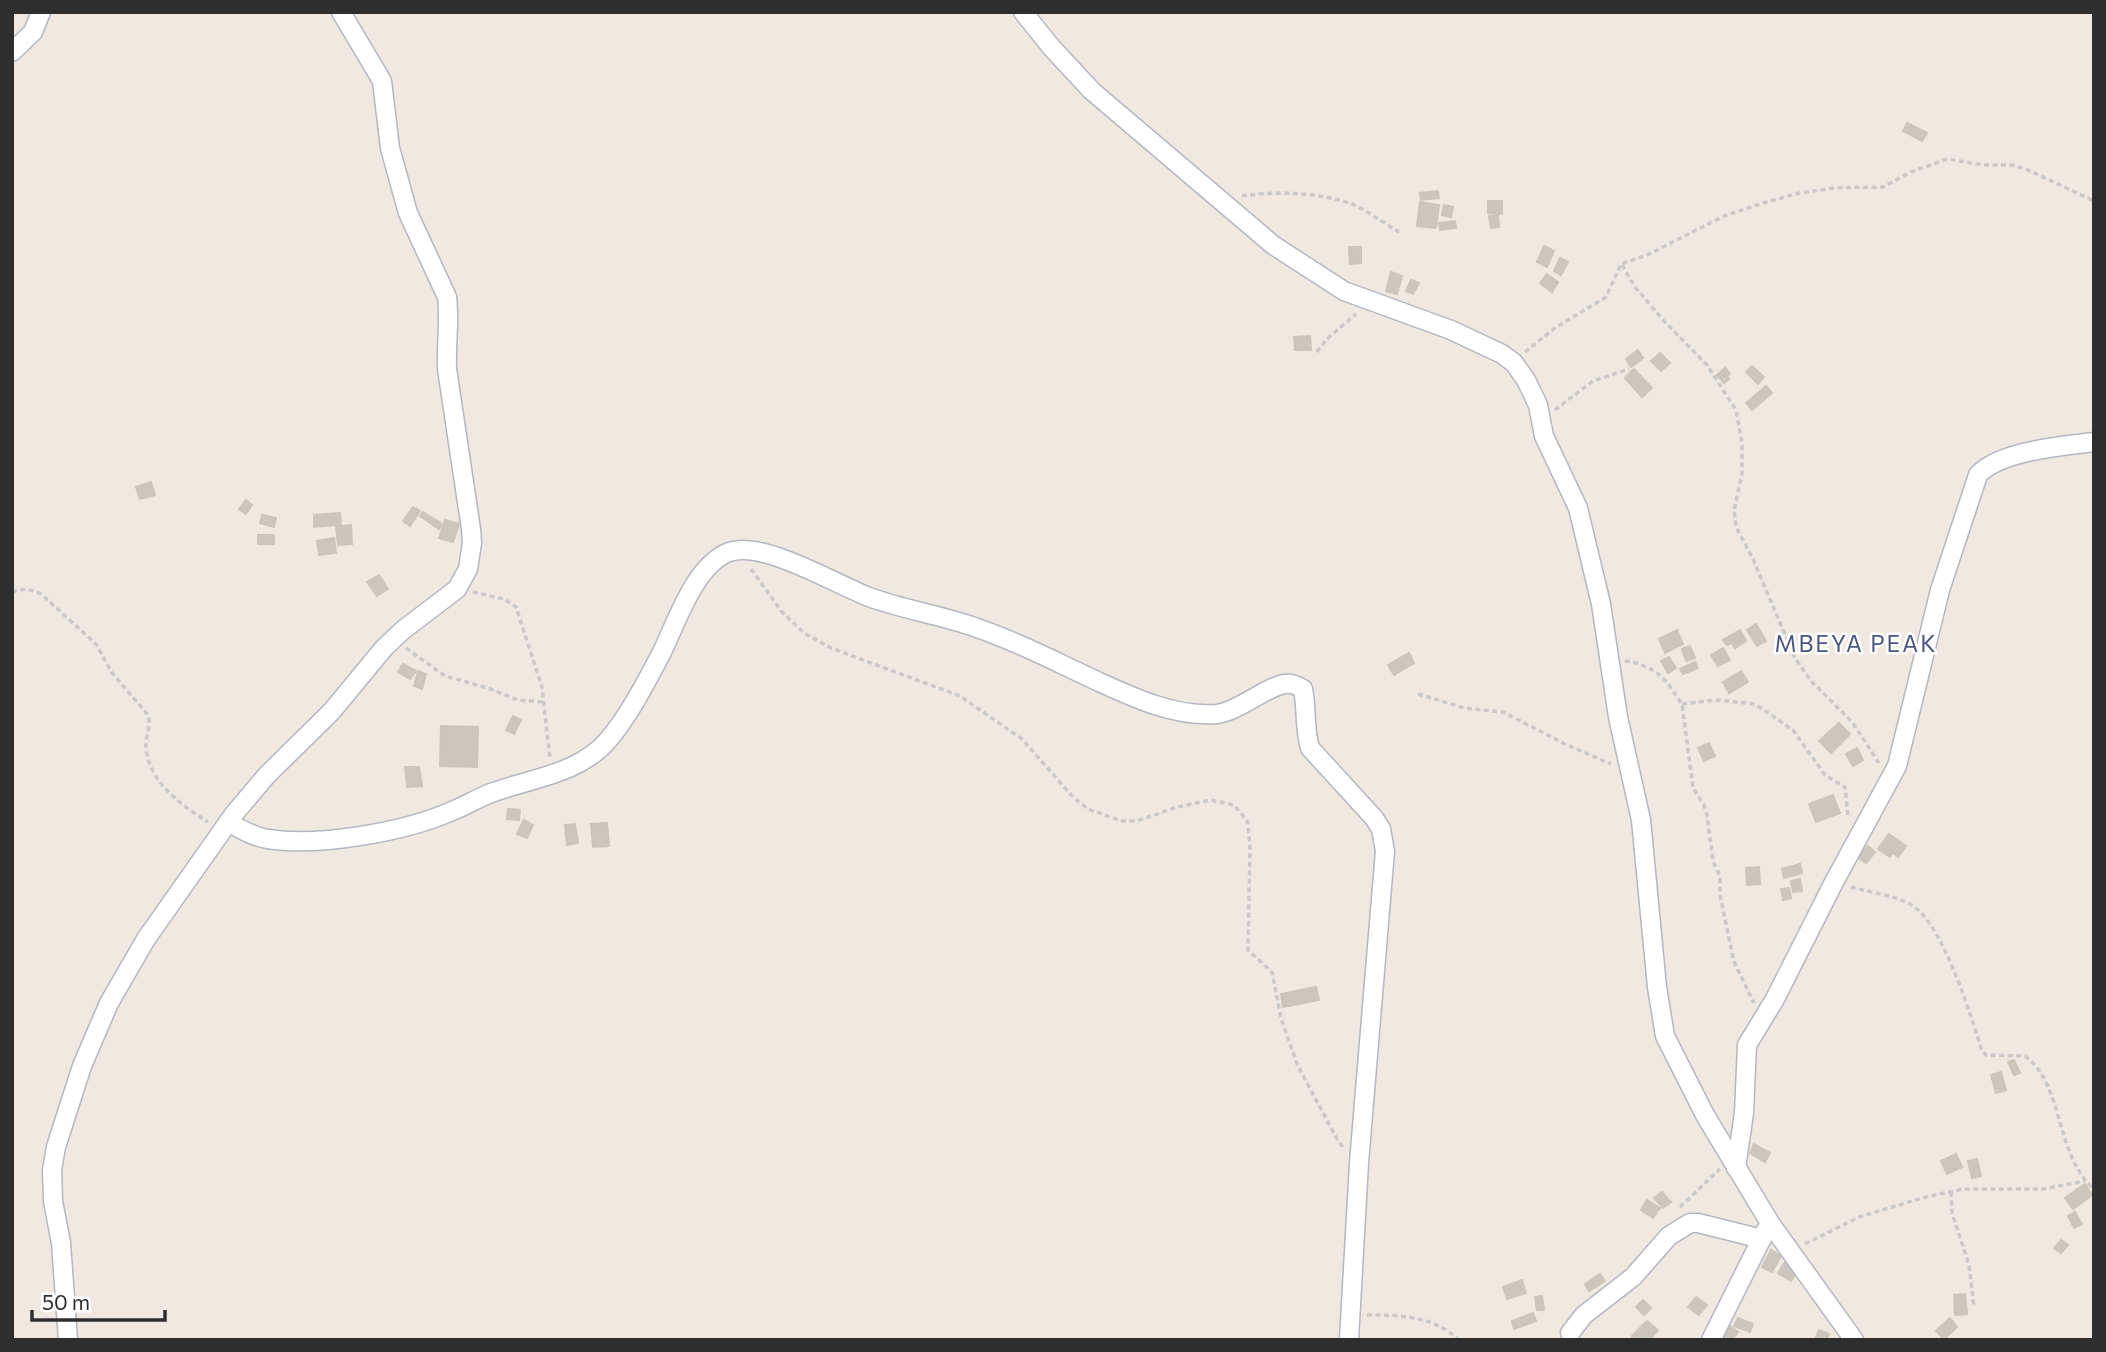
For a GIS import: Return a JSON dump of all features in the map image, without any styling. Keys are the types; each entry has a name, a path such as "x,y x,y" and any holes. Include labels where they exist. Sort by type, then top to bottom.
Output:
{"street":[{"path":"16,46 33,32 41,12"},
{"path":"68,1340 61,1243 52,1185 56,1147 82,1066 109,1003 146,939 225,826 267,775 332,711 392,640 457,589 468,569 472,543 447,369 447,297 408,213 390,148 382,81 341,12"},
{"path":"1023,12 1092,91 1273,246 1344,290 1451,330 1502,354 1514,363 1526,380 1540,414 1544,436 1578,508 1601,604 1618,717 1641,820 1657,986 1665,1036 1705,1115 1733,1162 1766,1231 1790,1249 1854,1340"},
{"path":"1733,1162 1744,1113 1747,1045 1787,978 1889,783 1903,749 1940,590 1978,475 1985,468 2030,452 2094,442"},
{"path":"225,826 268,839 343,838 415,824 488,794 550,775 584,761 610,738 646,681 697,581 715,561 739,549 763,552 870,597 981,629 1136,699 1165,708 1215,714 1231,711 1280,685 1292,684 1303,689 1306,706 1305,733 1310,748 1374,818 1381,829 1385,851 1359,1163 1351,1330"},
{"path":"1570,1333 1584,1315 1633,1277 1680,1228 1690,1223 1698,1223 1766,1231"},
{"path":"1711,1340 1766,1231"}],"path":[{"path":"1514,363 1555,328 1606,297 1621,264 1647,255 1724,216 1800,192 1884,187 1911,172 1947,159 1983,165 2012,165 2094,201"},
{"path":"1219,200 1275,194 1315,196 1353,204 1399,232"},
{"path":"1621,264 1635,287 1663,320 1707,365 1736,410 1742,443 1742,474 1734,510 1735,527 1752,557 1795,658 1811,681 1852,722 1870,746 1889,783"},
{"path":"1317,352 1350,318 1376,302"},
{"path":"1540,414 1556,409 1593,381 1629,369"},
{"path":"739,549 769,596 804,634 831,648 960,696 1022,739 1073,797 1088,809 1122,821 1137,821 1177,807 1211,800 1234,805 1248,822 1248,950 1272,972 1281,1018 1297,1064 1337,1139 1359,1163"},
{"path":"12,592 30,589 41,594 96,644 112,673 148,715 150,724 146,748 156,777 175,797 225,826"},
{"path":"457,589 504,599 516,607 545,702 550,775"},
{"path":"392,640 445,677 488,688 518,700 545,702"},
{"path":"1609,659 1637,663 1655,671 1666,681 1682,704 1693,788 1704,805 1707,816 1713,861 1720,876 1720,895 1734,962 1743,984 1763,1018"},
{"path":"1418,694 1464,708 1503,712 1565,744 1631,771"},
{"path":"1682,704 1717,699 1755,704 1793,730 1825,775 1845,787 1854,846"},
{"path":"1835,882 1910,903 1924,916 1941,944 1963,994 1982,1051 1986,1055 2025,1056 2040,1071 2074,1161 2085,1181 2094,1189"},
{"path":"1680,1228 1676,1212 1733,1162"},
{"path":"1790,1249 1859,1217 1951,1192 1973,1189 2043,1189 2085,1181"},
{"path":"1951,1192 1952,1213 1969,1265 1974,1308"},
{"path":"1351,1330 1421,1319 1448,1330 1459,1340"}],"building":[{"path":"1907,123 1927,133 1922,141 1903,131"},
{"path":"1438,191 1439,198 1421,200 1420,193"},
{"path":"1488,201 1502,201 1502,214 1488,213"},
{"path":"1420,202 1439,205 1436,228 1417,226"},
{"path":"1444,205 1453,207 1451,217 1442,215"},
{"path":"1498,215 1499,227 1491,228 1489,216"},
{"path":"1455,221 1456,228 1440,230 1439,223"},
{"path":"1544,246 1554,251 1547,267 1537,262"},
{"path":"1349,247 1361,247 1361,263 1350,264"},
{"path":"1560,258 1568,262 1561,275 1554,271"},
{"path":"1391,272 1402,276 1397,294 1386,291"},
{"path":"1547,274 1558,282 1552,292 1540,283"},
{"path":"1411,280 1419,283 1413,294 1406,291"},
{"path":"1310,336 1311,350 1295,350 1294,337"},
{"path":"1638,350 1643,358 1631,367 1626,359"},
{"path":"1660,353 1670,363 1661,371 1651,361"},
{"path":"1752,366 1764,377 1758,384 1746,372"},
{"path":"1725,368 1730,374 1724,383 1717,375"},
{"path":"1634,369 1652,388 1642,397 1625,378"},
{"path":"1766,386 1772,393 1752,410 1746,403"},
{"path":"151,482 155,495 140,499 136,487"},
{"path":"246,500 252,505 246,514 239,509"},
{"path":"413,507 420,511 410,526 403,521"},
{"path":"423,512 442,524 439,529 420,516"},
{"path":"340,513 341,526 351,525 352,544 338,545 336,525 314,527 314,515"},
{"path":"262,515 276,518 274,527 260,523"},
{"path":"445,520 459,524 453,542 439,538"},
{"path":"258,535 274,535 274,544 258,544"},
{"path":"334,538 336,553 319,555 317,541"},
{"path":"379,575 388,589 377,596 367,582"},
{"path":"1756,624 1766,641 1757,646 1747,630"},
{"path":"1677,630 1683,644 1665,653 1659,639"},
{"path":"1740,630 1746,641 1735,648 1732,643 1727,645 1723,640"},
{"path":"1690,646 1695,658 1686,661 1682,649"},
{"path":"1723,648 1730,660 1718,666 1711,655"},
{"path":"1409,653 1414,663 1394,675 1388,665"},
{"path":"1669,657 1676,668 1668,673 1661,661"},
{"path":"1695,662 1698,668 1683,674 1680,669"},
{"path":"403,664 416,671 410,679 398,672"},
{"path":"418,671 426,674 422,689 414,686"},
{"path":"1741,671 1748,682 1729,693 1723,682"},
{"path":"513,716 521,720 514,734 506,730"},
{"path":"1839,723 1850,734 1831,753 1819,741"},
{"path":"441,726 478,727 477,767 440,766"},
{"path":"1709,743 1715,756 1704,761 1698,748"},
{"path":"1857,748 1863,760 1853,766 1846,754"},
{"path":"405,767 419,767 422,786 407,787"},
{"path":"1833,795 1840,813 1816,822 1809,804"},
{"path":"508,809 520,810 519,820 507,819"},
{"path":"524,820 533,825 527,838 517,834"},
{"path":"607,823 609,846 593,847 591,824"},
{"path":"575,824 578,843 567,845 565,825"},
{"path":"1889,834 1906,846 1898,857 1893,853 1890,857 1878,849"},
{"path":"1868,846 1875,852 1866,863 1858,857"},
{"path":"1800,864 1802,873 1784,878 1782,869"},
{"path":"1759,867 1760,884 1747,885 1746,868"},
{"path":"1800,879 1802,891 1793,892 1791,881"},
{"path":"1789,888 1791,898 1783,900 1781,889"},
{"path":"1316,987 1319,1000 1283,1007 1281,994"},
{"path":"2014,1060 2020,1073 2014,1075 2008,1062"},
{"path":"2001,1072 2006,1090 1996,1093 1991,1075"},
{"path":"1754,1144 1770,1153 1765,1162 1750,1153"},
{"path":"1956,1154 1962,1167 1947,1174 1941,1161"},
{"path":"1977,1159 1981,1176 1972,1178 1968,1161"},
{"path":"2085,1184 2092,1195 2073,1209 2065,1198"},
{"path":"1662,1192 1671,1202 1663,1208 1654,1198"},
{"path":"1647,1200 1660,1208 1653,1218 1641,1210"},
{"path":"2075,1212 2082,1224 2074,1228 2068,1216"},
{"path":"2061,1240 2068,1245 2061,1253 2054,1248"},
{"path":"1771,1250 1781,1256 1772,1272 1762,1267"},
{"path":"1785,1262 1798,1270 1791,1281 1778,1273"},
{"path":"1600,1274 1605,1281 1589,1291 1585,1284"},
{"path":"1522,1280 1526,1293 1507,1299 1503,1287"},
{"path":"1965,1294 1967,1314 1955,1315 1954,1295"},
{"path":"1542,1296 1544,1310 1537,1310 1535,1297"},
{"path":"1696,1297 1707,1305 1699,1315 1688,1307"},
{"path":"1643,1300 1651,1308 1644,1315 1636,1307"},
{"path":"1533,1313 1536,1321 1514,1329 1512,1321"},
{"path":"1738,1318 1753,1324 1750,1332 1734,1326"},
{"path":"1950,1318 1957,1327 1944,1339 1936,1331"},
{"path":"1647,1321 1658,1330 1649,1340 1633,1340 1632,1336"},
{"path":"1730,1326 1738,1332 1732,1340 1720,1340"},
{"path":"1819,1330 1829,1334 1826,1340 1815,1340"}],"district":[{"name":"MBEYA PEAK","path":"1856,644"}]}
